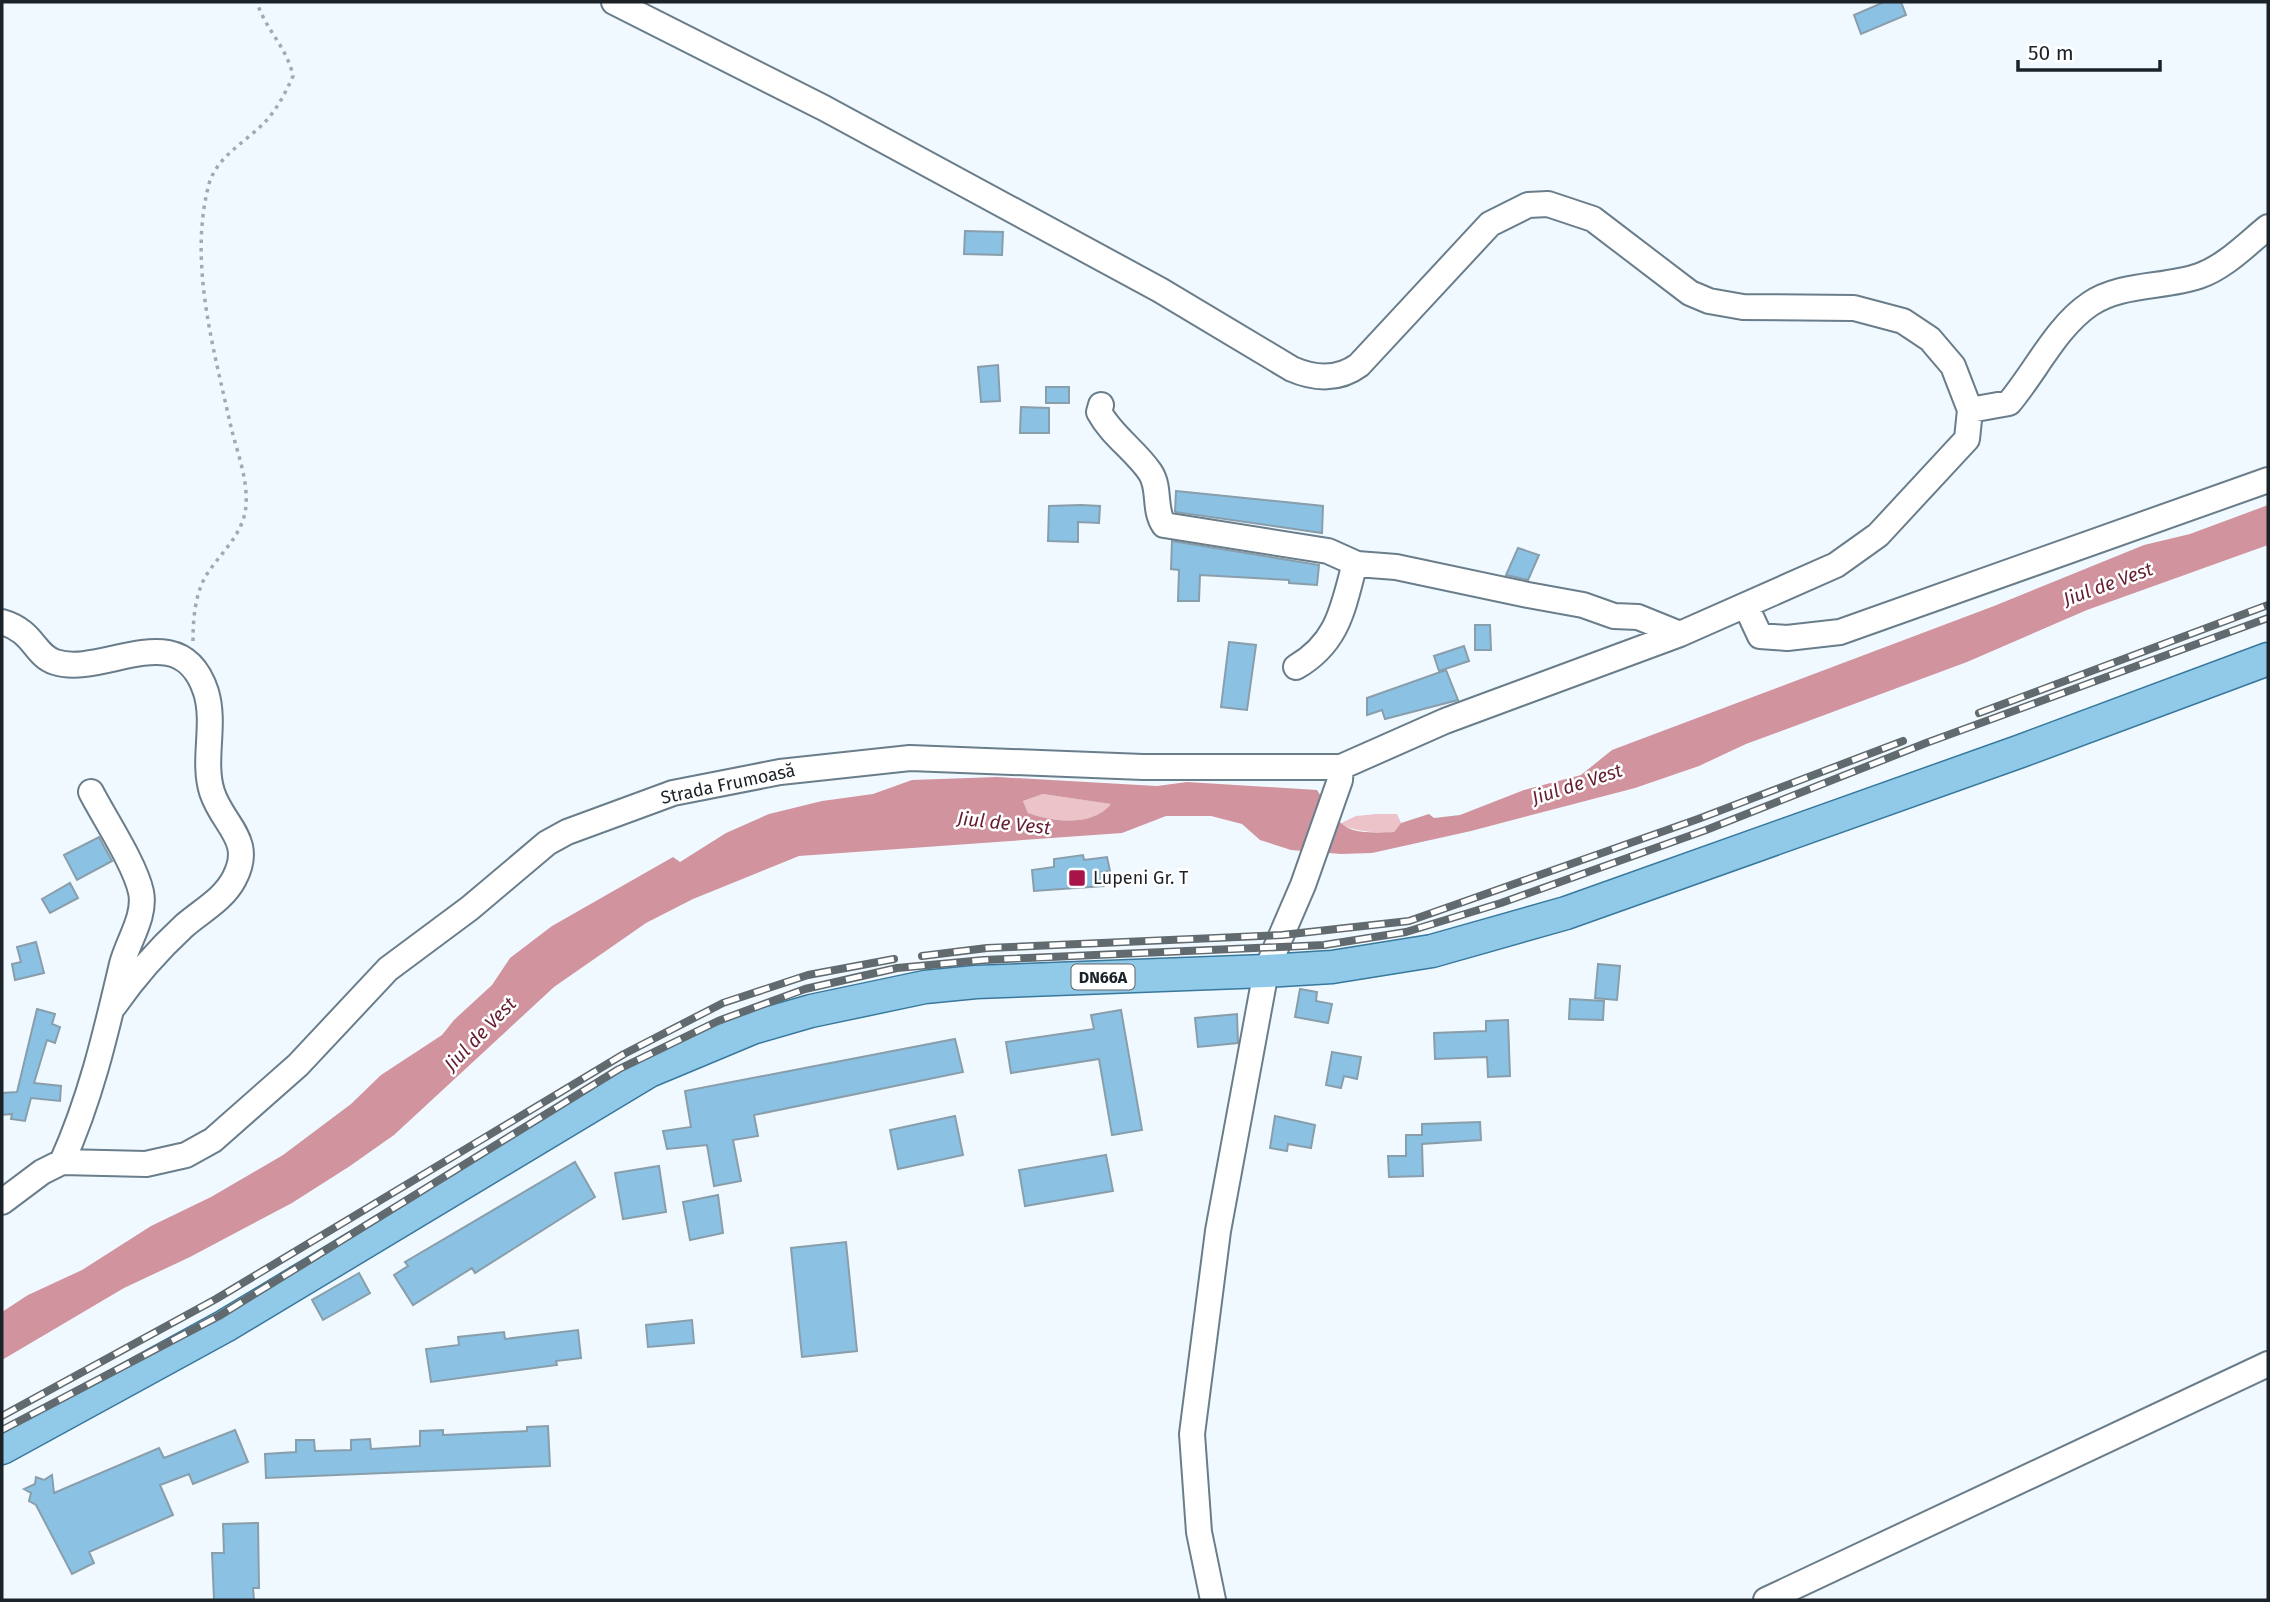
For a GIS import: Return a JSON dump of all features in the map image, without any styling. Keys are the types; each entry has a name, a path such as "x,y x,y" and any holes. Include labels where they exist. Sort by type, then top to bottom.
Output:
{"main road":[{"name":"DN66A","path":"2,1448 225,1325 649,1071 740,1033 810,1010 925,987 976,982 1332,967 1432,951 1566,913 2021,751 2268,659"}],"street":[{"path":"614,2 824,108 1160,290 1292,369 1309,376 1347,374 1353,370 1490,225 1528,205 1548,204 1593,219 1690,293 1709,301 1742,307 1854,308 1903,321 1930,339 1953,366 1970,410 1967,439 1878,535 1836,565 1680,634 1445,721 1341,774 1303,885 1266,971 1218,1231 1192,1434 1199,1532 1213,1600"},
{"path":"1970,410 2010,403 2070,319 2091,304 2106,295 2199,276 2233,256 2268,227"},
{"path":"1101,405 1099,412 1107,427 1151,474 1156,489 1158,516 1164,525 1328,551 1355,563 1396,567 1550,597 1614,616 1638,617 1680,634"},
{"path":"1746,606 1760,636 1787,638 1840,632 2268,480"},
{"path":"1296,667 1324,647 1333,633 1355,563"},
{"path":"2,621 19,627 44,656 55,662 71,664 142,651 164,653 182,660 194,670 206,694 211,721 208,773 213,796 240,842 242,864 221,898 195,916 143,965 114,1006"},
{"name":"Strada Frumoasă","path":"62,1162 146,1164 186,1155 213,1140 298,1065 388,969 470,908 548,843 577,828 673,793 780,772 910,758 1341,774"},
{"path":"2,1202 42,1172 62,1162 84,1114 114,1006 123,962 142,909 142,894 91,792"},
{"path":"1766,1600 2268,1364"}],"path":[{"path":"194,670 193,637 198,595 206,575 243,523 246,504 244,478 213,344 202,271 204,216 210,182 223,158 267,120 293,76 289,60 261,14 257,2"}],"shaded area":[{"path":"1043,794 1112,804 1104,811 1084,819 1049,819 1028,813 1023,801"},
{"path":"1397,814 1401,823 1394,832 1372,832 1339,824 1356,816"}],"water":[{"name":"Jiul de Vest","path":"2268,505 2268,545 2087,610 1967,662 1746,744 1699,766 1635,788 1471,831 1372,853 1341,854 1291,850 1260,840 1242,824 1211,816 1166,816 1122,833 799,856 693,899 646,923 554,987 394,1135 350,1166 292,1203 190,1257 124,1288 2,1360 2,1312 28,1295 82,1270 151,1226 211,1197 283,1155 351,1104 381,1075 442,1035 454,1020 492,985 510,958 552,926 673,857 680,862 726,833 769,814 822,801 873,794 912,780 997,777 1157,786 1187,782 1317,790 1333,814 1346,827 1365,832 1394,832 1401,823 1429,814 1434,818 1460,815 1524,790 1581,775 1612,750 1994,606 2144,545 2190,534","holes":["1043,794 1111,804 1094,816 1061,820 1028,813 1023,801"]}],"building":[{"path":"1884,2 1901,2 1906,15 1861,34 1854,15"},
{"path":"965,231 1003,232 1002,255 964,254"},
{"path":"998,365 1000,401 981,402 978,367"},
{"path":"1046,387 1069,387 1069,403 1046,403"},
{"path":"1021,407 1049,408 1049,433 1020,433"},
{"path":"1176,491 1323,506 1322,533 1175,512"},
{"path":"1049,506 1100,506 1099,523 1078,522 1078,542 1048,541"},
{"path":"1172,541 1319,565 1317,585 1289,583 1289,580 1200,575 1199,601 1178,601 1179,570 1171,569"},
{"path":"1518,548 1539,555 1528,580 1506,575"},
{"path":"1475,625 1490,625 1491,650 1475,650"},
{"path":"1229,642 1256,645 1247,710 1221,707"},
{"path":"1464,646 1469,661 1439,671 1434,656"},
{"path":"1446,670 1458,700 1385,719 1382,710 1367,715 1367,698"},
{"path":"99,837 112,861 77,880 64,855"},
{"path":"1083,855 1084,860 1107,857 1110,871 1102,872 1104,886 1034,891 1032,870 1054,867 1054,859"},
{"path":"70,883 78,898 50,913 42,899"},
{"path":"36,942 44,973 15,980 12,964 21,962 17,947"},
{"path":"1598,964 1620,966 1617,1000 1595,998"},
{"path":"1300,989 1317,992 1316,1001 1332,1004 1328,1023 1295,1017"},
{"path":"1570,999 1604,1001 1603,1020 1569,1019"},
{"path":"37,1009 55,1014 52,1024 60,1027 55,1043 47,1040 34,1083 61,1086 60,1101 31,1098 25,1121 11,1119 12,1114 2,1115 2,1093 17,1092"},
{"path":"1121,1010 1142,1130 1112,1135 1099,1059 1011,1073 1006,1042 1094,1029 1091,1015"},
{"path":"1237,1014 1238,1043 1198,1047 1195,1018"},
{"path":"1508,1020 1510,1076 1488,1077 1487,1057 1435,1059 1434,1033 1486,1031 1486,1021"},
{"path":"955,1039 963,1072 754,1115 758,1136 733,1140 741,1181 714,1186 707,1145 667,1149 663,1131 691,1127 685,1091"},
{"path":"1332,1052 1361,1057 1357,1079 1344,1076 1341,1088 1326,1085"},
{"path":"955,1116 963,1155 898,1169 890,1130"},
{"path":"1275,1116 1315,1125 1311,1148 1288,1144 1287,1151 1270,1148"},
{"path":"1480,1122 1481,1140 1422,1144 1423,1176 1389,1177 1388,1156 1406,1156 1406,1135 1422,1135 1422,1124"},
{"path":"1106,1155 1113,1191 1025,1206 1019,1170"},
{"path":"575,1162 595,1197 475,1273 472,1268 413,1305 394,1275 408,1266 405,1262"},
{"path":"659,1166 666,1212 623,1219 615,1173"},
{"path":"718,1195 723,1233 690,1240 683,1202"},
{"path":"846,1242 857,1351 802,1357 791,1248"},
{"path":"359,1273 370,1293 323,1320 312,1300"},
{"path":"692,1320 694,1343 648,1347 646,1325"},
{"path":"578,1330 581,1358 556,1361 557,1365 431,1382 426,1349 459,1345 458,1337 504,1332 505,1339"},
{"path":"548,1426 550,1466 266,1478 265,1454 296,1452 296,1440 314,1440 315,1451 351,1450 351,1440 370,1439 371,1449 420,1446 420,1431 443,1430 443,1435 527,1431 527,1427"},
{"path":"235,1430 248,1462 193,1484 189,1474 160,1485 173,1515 89,1552 94,1563 72,1574 36,1505 29,1501 31,1493 24,1489 35,1484 36,1477 44,1480 52,1475 54,1493 159,1448 164,1458"},
{"path":"258,1523 259,1588 253,1588 254,1600 214,1600 212,1553 224,1553 223,1524"}],"railway":[{"path":"1979,713 2268,605"},
{"path":"2,1430 219,1316 619,1069 718,1021 805,989 897,968 984,960 1324,945 1406,932 1501,903 1706,830 1926,743 2268,618"},
{"path":"922,956 987,948 1282,935 1409,921 1698,819 1903,741"},
{"path":"2,1416 216,1299 624,1054 723,1003 808,975 894,959"}],"place":[{"name":"Lupeni Gr. T","path":"1077,878"}]}
